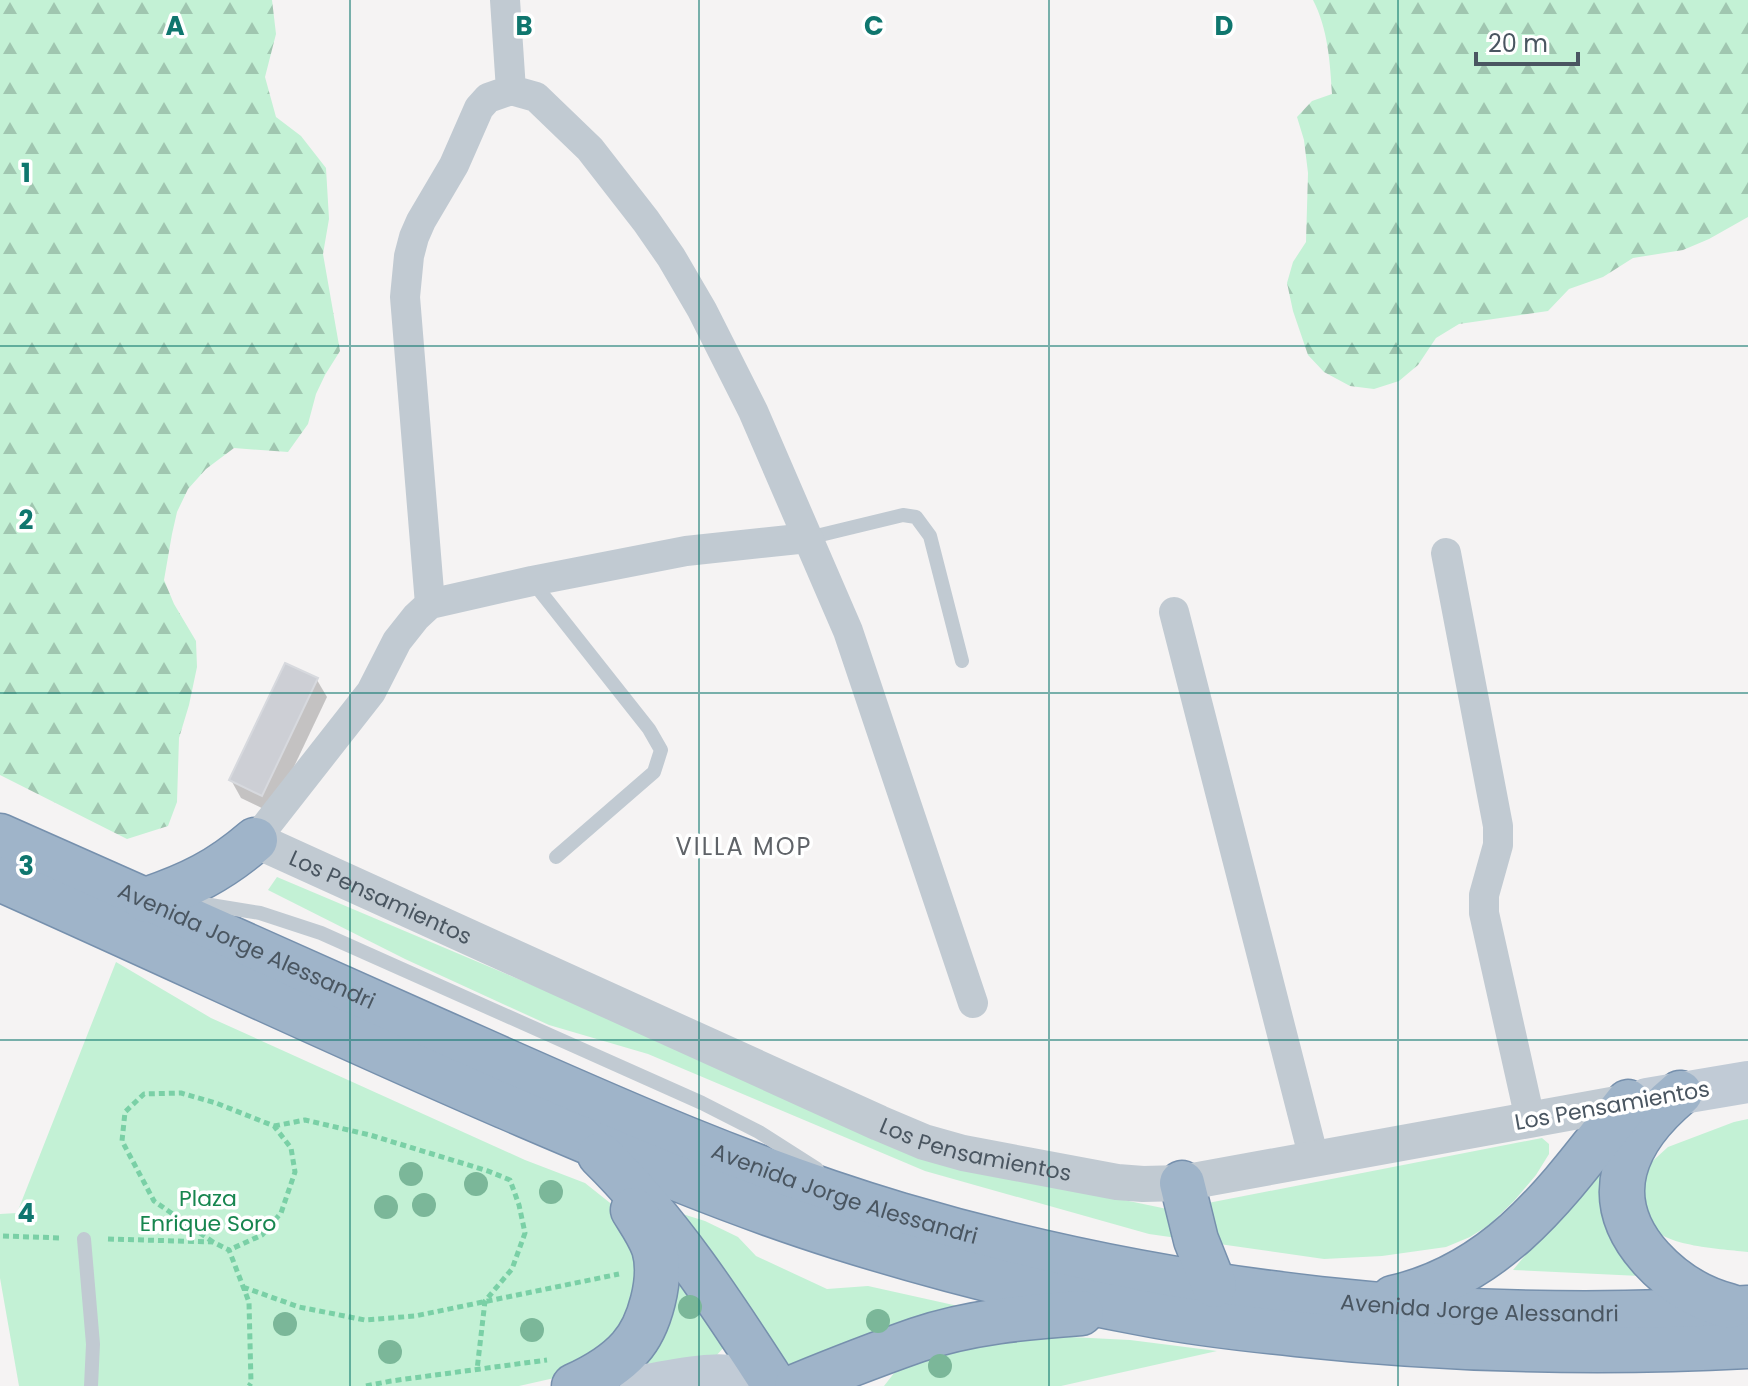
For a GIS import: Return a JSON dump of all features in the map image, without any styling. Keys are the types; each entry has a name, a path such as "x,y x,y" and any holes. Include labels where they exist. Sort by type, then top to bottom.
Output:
{"highway":[{"name":"Avenida Jorge Alessandri","path":"0,836 84,895 392,1056 587,1142 763,1211 992,1281 1143,1313 1303,1335 1448,1347 1626,1351 1745,1321"},
{"path":"146,900 210,874 255,840"},
{"name":"Avenida Jorge Alessandri","path":"0,879 84,895 146,900 629,1115 729,1155 874,1206 1036,1252 1279,1295 1462,1310 1612,1313 1745,1321"},
{"path":"1680,1093 1648,1123 1627,1161 1621,1189 1625,1217 1644,1250 1675,1281 1745,1321"},
{"path":"1370,1303 1413,1292 1456,1275 1509,1240 1558,1191 1628,1102"},
{"path":"565,1372 605,1369 631,1348 650,1313 657,1270 655,1251 647,1231 587,1142"},
{"path":"587,1142 663,1223 726,1310 775,1386"},
{"path":"1182,1183 1196,1240 1214,1285"},
{"path":"797,1386 919,1339 992,1323 1042,1316 1143,1313"},
{"path":"865,1386 892,1350"}],"main road":[{"name":"Los Pensamientos","path":"1628,1102 1748,1082"},
{"path":"641,1386 729,1374 768,1386"}],"street":[{"path":"505,0 511,90"},
{"path":"430,604 405,297 409,256 421,221 454,165 479,108 488,98 511,90 536,97 590,149 646,221 702,310 753,411 848,631 973,1003"},
{"path":"255,840 371,692 397,641 430,604 686,551 808,538"},
{"path":"1446,553 1498,826 1498,845 1484,895 1484,913 1530,1119"},
{"path":"1174,612 1314,1159"},
{"name":"Los Pensamientos","path":"255,840 924,1142 963,1153 1084,1177 1143,1184 1182,1183 1628,1102"}],"lane":[{"path":"808,538 903,515 916,517 930,536 962,661"},
{"path":"532,581 649,729 661,750 654,772 556,857"},
{"path":"84,1239 93,1330 91,1386"}],"path":[{"path":"229,1250 262,1235 281,1213 295,1172 291,1148 274,1126 216,1103 181,1093 144,1094 125,1112 122,1141 154,1201 229,1250 249,1302 249,1386"},
{"path":"274,1126 305,1120 370,1135 510,1180 525,1233 512,1269 485,1301 477,1370"},
{"path":"3,1236 213,1242"},
{"path":"243,1287 299,1307 365,1320 415,1316 632,1271"},
{"path":"366,1386 532,1363 565,1372"}],"green space":[{"path":"0,0 272,0 276,34 265,77 276,117 301,136 326,168 329,219 323,254 340,351 316,394 308,424 288,452 234,448 206,469 188,489 177,512 164,580 196,641 197,667 179,738 177,802 168,826 127,839 0,775"},
{"path":"1313,0 1748,0 1748,217 1683,250 1633,258 1603,277 1569,289 1548,311 1459,324 1436,338 1418,365 1399,381 1374,389 1350,386 1324,372 1308,355 1287,283 1293,262 1306,242 1308,173 1304,140 1297,117 1312,101 1332,94 1325,34"},
{"path":"277,877 960,1166 1172,1210 1542,1138 1549,1144 1549,1154 1536,1175 1489,1225 1446,1247 1382,1256 1324,1259 1149,1234 925,1171 648,1054 549,1025 405,959 268,890"},
{"name":"Plaza Enrique Soro","path":"116,962 211,1018 525,1160 585,1183 624,1214 638,1238 636,1317 581,1372 519,1386 19,1386 0,1278 0,1214 17,1213"},
{"path":"1748,1119 1748,1252 1679,1242 1656,1231 1647,1218 1639,1180 1646,1167 1668,1147"},
{"path":"1602,1169 1601,1201 1607,1227 1620,1251 1640,1276 1513,1270 1596,1170"},
{"path":"676,1212 705,1221 738,1237 756,1256 827,1289 868,1286 985,1312 797,1372"},
{"path":"669,1254 724,1347 716,1356 636,1365"},
{"path":"1013,1334 1130,1340 1217,1351 1061,1386 884,1386 898,1368"}],"building":[{"path":"285,663 318,678 262,796 229,780"}],"district":[{"name":"VILLA MOP","path":"744,847"}]}
